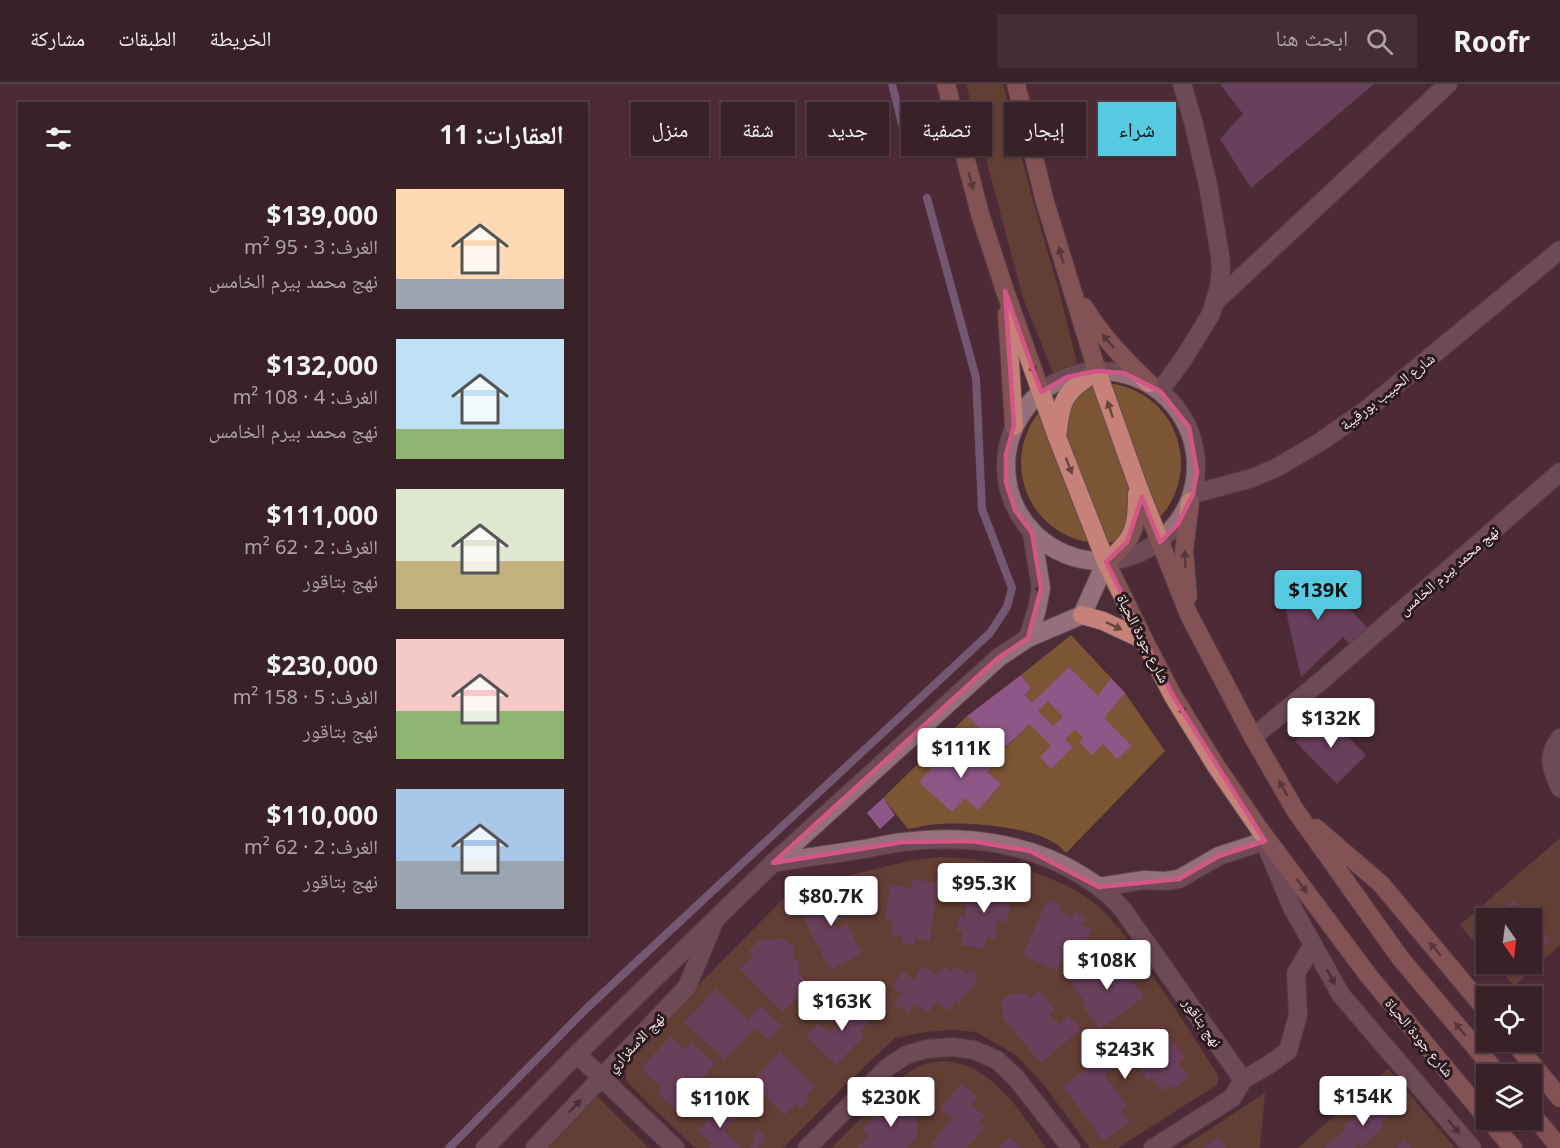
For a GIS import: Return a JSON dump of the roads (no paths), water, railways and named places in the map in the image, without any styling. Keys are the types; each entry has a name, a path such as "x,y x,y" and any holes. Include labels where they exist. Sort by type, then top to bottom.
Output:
{"highway":[{"name":"شارع جودة الحياة","path":"946,84 980,214 1057,437 1106,562 1173,696 1262,836 1368,975 1476,1105"},
{"path":"1016,84 1045,202 1097,371 1138,486 1189,615 1253,737 1295,810 1401,959 1490,1064"},
{"path":"1069,284 1094,325 1154,387"},
{"path":"1005,291 1014,426"},
{"path":"1057,437 1060,412 1066,397 1074,387 1097,371"},
{"path":"1106,562 1127,542 1136,517 1138,486"},
{"path":"1189,615 1184,551 1192,498"},
{"path":"1082,615 1103,621 1144,640"},
{"path":"1295,810 1381,884 1476,998"},
{"path":"1522,1052 1560,1098"},
{"path":"1542,1126 1560,1148"},
{"name":"شارع جودة الحياة","path":"1497,1130 1513,1148"}],"street":[{"path":"1154,387 1184,358 1211,314 1220,278 1220,255 1208,185 1182,84"},
{"path":"1215,302 1448,84"},
{"name":"شارع الحبيب بورقيبة","path":"1192,498 1276,468 1320,442 1366,410 1560,250"},
{"path":"1097,371 1124,374 1154,387 1177,407 1189,427 1196,448 1197,472 1192,498 1178,524 1160,542 1135,556 1106,562 1066,556 1032,533 1015,510 1006,482 1006,454 1014,426 1026,407 1041,392 1067,377 1097,371"},
{"name":"نهج محمد بيرم الخامس","path":"1253,737 1321,681 1560,472"},
{"path":"1028,638 1041,588 1032,533"},
{"path":"485,1148 577,1054 773,863 998,658 1028,638 1082,615 1106,562"},
{"path":"1560,738 1552,748 1552,770 1560,788"},
{"path":"1099,887 1145,880 1179,879 1219,856 1262,836 1292,907 1341,994 1472,1148"},
{"name":"نهج بتاقور","path":"773,863 903,842 939,839 972,841 1030,851 1069,867 1113,898 1123,910 1243,1080"},
{"name":"نهج الاسفزاري","path":"535,1148 687,987 714,922"},
{"path":"1153,1148 1232,1098 1243,1080 1288,1051 1298,1015 1296,973 1313,945"},
{"path":"807,1148 888,1067 906,1054 926,1049 952,1047 974,1050 997,1060 1016,1078 1071,1148"},
{"path":"577,1054 675,1148"}],"waterway":[{"path":"892,84 901,120"},
{"path":"449,1148 588,1007 990,633 1007,607 1012,588 982,509 976,378 927,198"}]}
